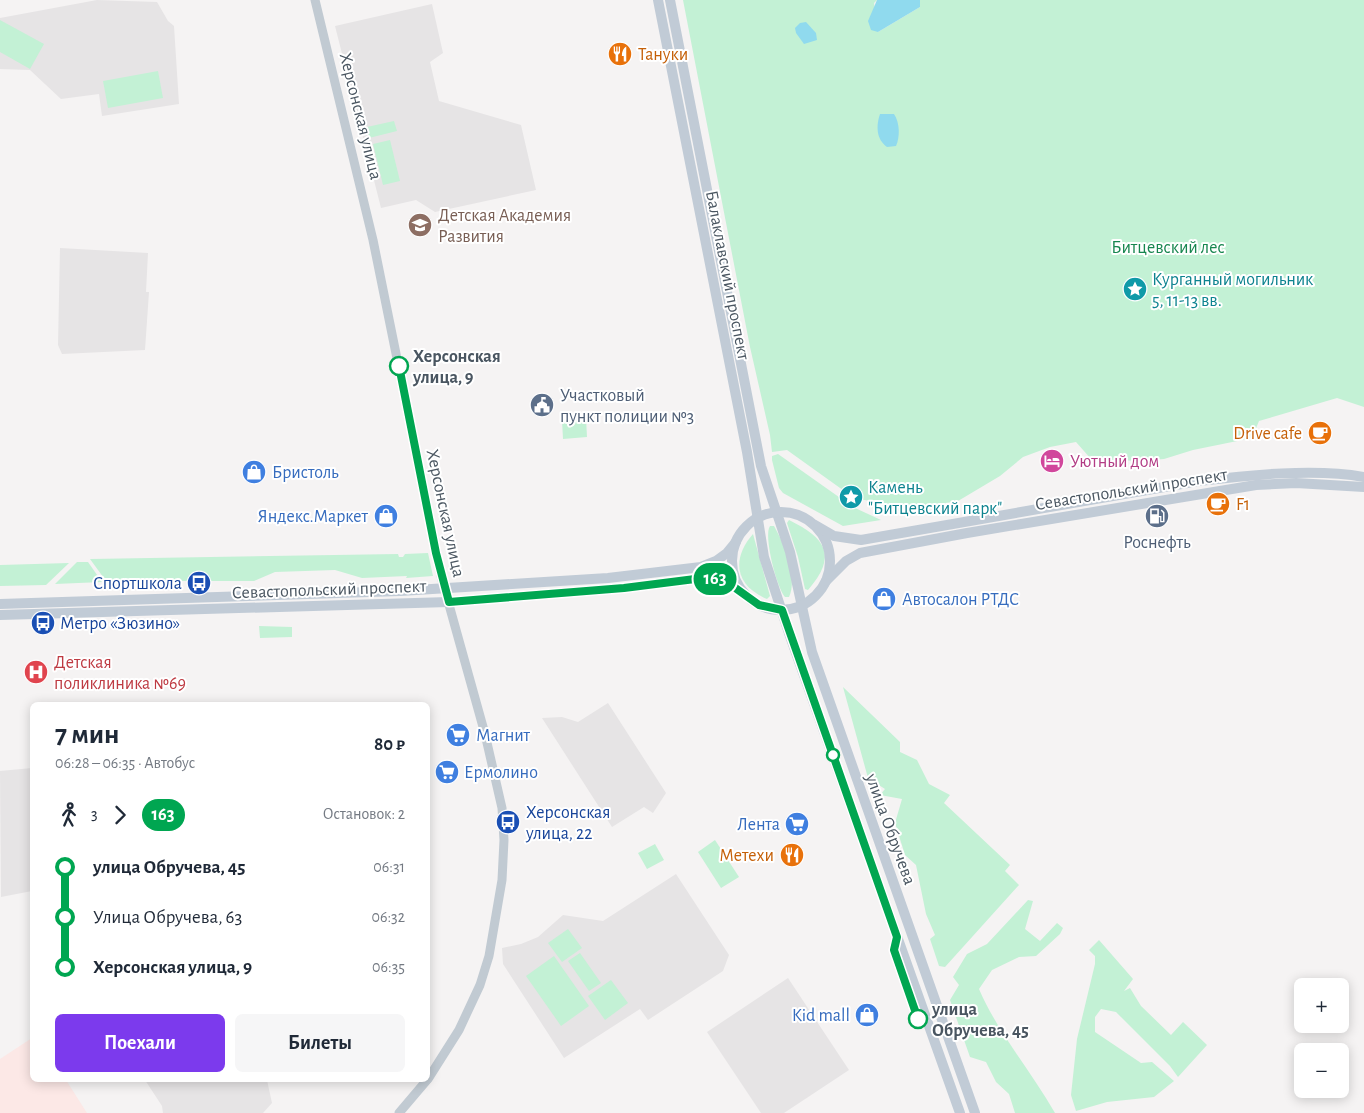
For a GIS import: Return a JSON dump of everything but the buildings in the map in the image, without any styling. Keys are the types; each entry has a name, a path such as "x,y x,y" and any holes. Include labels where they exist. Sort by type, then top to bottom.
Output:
{"main road":[{"name":"Балаклавский проспект","path":"658,0 747,452 764,557"},
{"name":"Балаклавский проспект","path":"670,0 762,466 790,552"},
{"name":"Севастопольский проспект","path":"776,511 795,515 834,536 861,540 1199,481 1302,473 1364,477"},
{"name":"Севастопольский проспект","path":"802,605 816,594 846,561 860,553 1256,485 1296,482 1364,486"},
{"path":"757,519 776,511"},
{"name":"Севастопольский проспект","path":"0,604 446,589 608,578 683,570 716,561 727,554 757,519"},
{"path":"815,525 825,538 830,556 826,581"},
{"path":"736,542 731,566 738,586 745,594"},
{"name":"улица Обручева","path":"790,552 802,605 805,628 819,676 975,1113"},
{"name":"улица Обручева","path":"764,557 960,1113"},
{"name":"Севастопольский проспект","path":"0,615 449,602 624,588 703,578 727,582 759,605 782,610"},
{"path":"782,610 802,605"}],"street":[{"name":"Херсонская улица","path":"315,0 373,240 436,553 496,778 502,808 504,840 499,908 493,941 483,976 459,1030 430,1075"},
{"name":"Херсонская улица","path":"399,1113 425,1082"}],"shaded area":[{"path":"97,0 157,2 168,21 174,26 179,104 102,116 99,94 61,99 30,70 0,69 0,18"},
{"path":"432,4 443,53 430,62 439,101 521,125 536,190 435,212 416,200 381,208 335,26"},
{"path":"60,248 148,253 146,292 149,292 145,350 62,354 58,345"},
{"path":"608,703 666,793 653,813 644,807 612,827 542,718 562,717 578,722"},
{"path":"30,768 30,891 1,897 0,771"},
{"path":"676,874 729,955 723,971 648,1020 640,1009 564,1058 503,964 502,948 521,944 538,937 563,915 603,921"},
{"path":"788,978 849,1070 784,1113 761,1113 707,1032"},
{"path":"30,1039 30,1082 67,1082 87,1113 0,1113 0,1059"},
{"path":"146,1082 267,1082 272,1103 263,1113 163,1113 162,1106"}],"green space":[{"name":"Битцевский лес","path":"683,0 877,0 874,3 878,32 920,7 920,0 1364,0 1364,407 1337,398 1259,421 1252,438 1193,450 1164,459 1139,461 1091,459 1076,442 1050,447 1023,457 1000,476 958,501 890,512 886,504 854,498 787,450 772,452"},
{"path":"0,20 44,44 30,69 0,52"},
{"path":"158,71 163,98 108,108 103,81"},
{"path":"394,121 397,131 369,138 367,127"},
{"path":"390,140 400,181 383,185 373,144"},
{"path":"586,418 587,437 563,439 562,420"},
{"path":"778,454 853,507 881,520 843,526 783,493 779,488 772,460 772,456"},
{"path":"789,520 812,534 824,549 823,567 808,590 805,589 798,557 787,523"},
{"path":"770,526 774,526 778,533 789,561 792,580 789,597 785,597 782,592 775,573 768,540"},
{"path":"753,534 770,596 767,599 756,594 748,587 740,571 741,553"},
{"path":"428,553 433,576 362,578 335,570 275,572 254,581 106,581 90,559 398,554 399,557 403,557 405,554"},
{"path":"77,562 88,562 102,582 55,584"},
{"path":"69,563 46,585 0,586 0,565"},
{"path":"259,626 292,627 292,637 260,638"},
{"path":"843,687 900,742 900,752 917,760 929,784 950,795 944,803 1010,865 1005,871 1019,885 945,967 939,966 930,939 935,935 926,914 916,865 905,855 895,823 902,799 880,795 885,789 868,778"},
{"path":"715,840 739,877 721,888 698,852"},
{"path":"655,844 664,860 647,869 638,853"},
{"path":"1028,900 1033,901 1025,929 1040,941 1057,923 1063,928 1060,934 1036,956 1019,957 992,970 979,989 1005,1036 1055,1113 1015,1113 1009,1094 996,1082 986,1062 970,1057 950,1000 959,985 953,977 967,954 987,944"},
{"path":"568,929 582,948 562,962 548,943"},
{"path":"1099,940 1133,979 1124,991 1130,988 1141,1006 1171,1035 1183,1022 1207,1045 1178,1077 1170,1066 1116,1012 1101,1009 1095,1017 1095,1032 1141,1063 1152,1062 1174,1081 1154,1097 1107,1102 1076,1111 1071,1095 1077,1039 1095,964 1095,956 1089,950"},
{"path":"580,953 601,983 589,991 568,961"},
{"path":"554,956 589,1006 561,1026 526,976"},
{"path":"611,980 628,1003 605,1020 588,996"}],"water":[{"path":"877,0 920,0 920,7 878,32 871,30 868,21"},
{"path":"806,22 816,33 817,40 804,44 796,33 795,28 800,23"},
{"path":"880,114 894,114 896,118 899,130 896,146 887,147 879,136 878,123"}],"bus line":[{"name":"163","path":"399,366 436,553 449,602 624,588 703,578 727,582 759,605 768,609 782,610 897,937 894,950 918,1019"}],"place":[{"name":"Тануки","path":"620,54"},
{"name":"Детская Академия Развития","path":"420,225"},
{"name":"Курганный могильник 5, 11-13 вв.","path":"1135,289"},
{"name":"Херсонская улица, 9","path":"399,366"},
{"name":"Участковый пункт полиции №3","path":"542,405"},
{"name":"Drive cafe","path":"1320,433"},
{"name":"Уютный дом","path":"1052,461"},
{"name":"Бристоль","path":"254,472"},
{"name":"Камень \"Битцевский парк\"","path":"851,497"},
{"name":"F1","path":"1218,504"},
{"name":"Яндекс.Маркет","path":"386,516"},
{"name":"Роснефть","path":"1157,516"},
{"name":"Спортшкола","path":"199,583"},
{"name":"Автосалон РТДС","path":"884,599"},
{"name":"Метро «Зюзино»","path":"43,623"},
{"name":"Детская поликлиника №69","path":"36,672"},
{"name":"Магнит","path":"458,735"},
{"name":"Ермолино","path":"447,772"},
{"name":"Херсонская улица, 22","path":"508,822"},
{"name":"Лента","path":"797,824"},
{"name":"Метехи","path":"792,855"},
{"name":"Kid mall","path":"867,1015"},
{"name":"улица Обручева, 45","path":"918,1019"}]}
